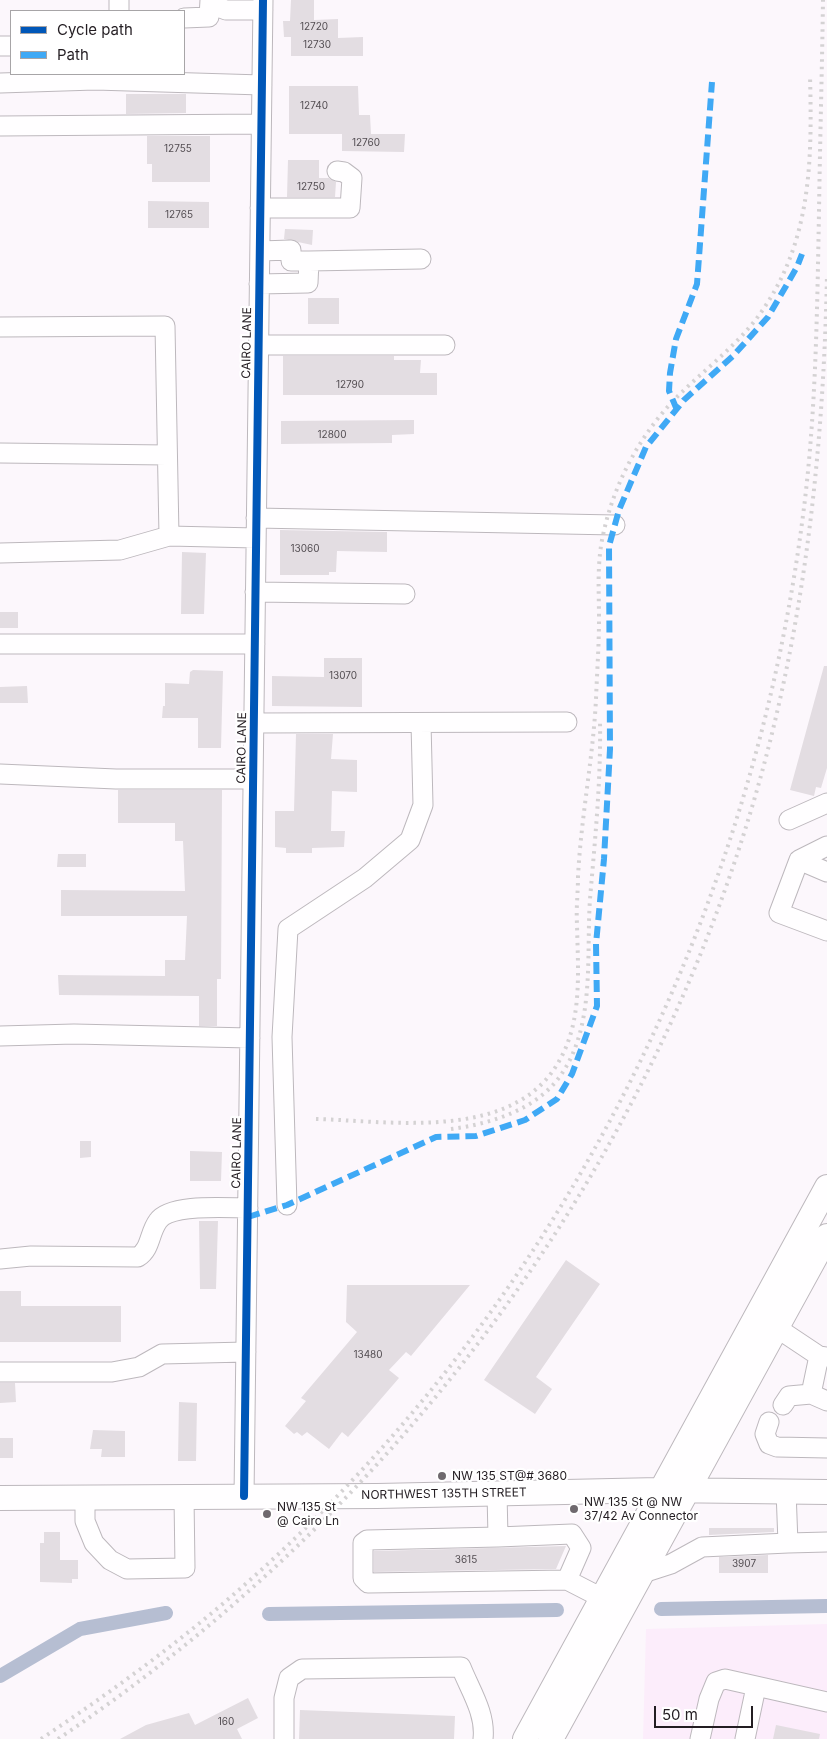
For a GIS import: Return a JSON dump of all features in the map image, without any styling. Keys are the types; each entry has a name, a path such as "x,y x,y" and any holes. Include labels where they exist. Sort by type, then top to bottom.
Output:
{"main road":[{"path":"525,1739 827,1187"},
{"path":"551,1739 827,1236"},
{"name":"NORTHWEST 135TH STREET","path":"0,1498 660,1490 827,1492"}],"street":[{"path":"185,18 209,17 210,2 226,10 263,5"},
{"name":"CAIRO LANE","path":"244,1496 263,5"},
{"path":"0,83 45,77 262,85"},
{"path":"0,126 261,124"},
{"path":"260,208 350,208 352,178 344,172 338,171"},
{"path":"260,251 291,250 291,261 421,259"},
{"path":"259,284 308,284 309,261"},
{"path":"0,327 165,326 169,536"},
{"path":"258,345 445,345"},
{"path":"0,453 167,454"},
{"path":"256,518 615,526"},
{"path":"0,554 120,550 169,536 256,538"},
{"path":"255,592 405,594"},
{"path":"0,644 255,644"},
{"path":"254,723 567,722"},
{"path":"287,1205 282,1037 288,929 365,878 410,840 423,806 421,723"},
{"path":"0,774 116,779 253,779"},
{"path":"789,820 827,803"},
{"path":"827,846 800,860 779,913 827,932"},
{"path":"800,860 827,872"},
{"path":"0,1036 74,1034 250,1038"},
{"path":"0,1260 31,1256 138,1258 144,1254 158,1220 167,1211 212,1207 248,1208"},
{"path":"777,1328 823,1357 819,1398 789,1396 783,1405"},
{"path":"0,1372 112,1372 138,1367 162,1354 246,1352"},
{"path":"769,1422 765,1434 769,1444 777,1447 827,1448"},
{"path":"786,1491 788,1543"},
{"path":"497,1493 498,1537"},
{"path":"85,1497 85,1521 94,1543 110,1560 127,1569 186,1568 184,1496"},
{"path":"568,1580 581,1548 572,1534 366,1540 363,1543 363,1578 368,1583 568,1580 602,1598"},
{"path":"643,1573 671,1564 702,1547 827,1542"},
{"path":"284,1739 284,1698 289,1678 302,1669 423,1667 461,1667 480,1712 484,1730 483,1739"},
{"path":"700,1739 709,1699 716,1682 725,1679 827,1702"},
{"path":"745,1739 756,1687"}],"shaded area":[{"path":"827,1624 827,1739 643,1739 646,1629"}],"building":[{"path":"291,0 314,0 314,20 338,19 338,38 363,37 363,56 291,56 291,37 284,37 283,21 290,21"},
{"path":"289,86 358,86 359,115 370,115 371,134 405,134 404,152 342,151 342,134 289,134"},
{"path":"126,94 186,94 186,113 126,114"},
{"path":"147,136 210,136 210,182 152,182 152,164 147,164"},
{"path":"288,160 319,160 319,178 329,178 336,182 335,197 287,197"},
{"path":"148,201 209,202 209,228 148,228"},
{"path":"285,229 313,230 312,245 284,239"},
{"path":"308,298 339,298 339,324 308,324"},
{"path":"283,356 394,356 394,360 421,360 420,373 437,373 437,395 283,395"},
{"path":"414,420 414,434 392,435 392,443 281,444 281,421"},
{"path":"280,530 387,532 387,552 337,551 336,572 329,572 329,575 280,575"},
{"path":"182,552 206,553 204,614 181,614"},
{"path":"0,612 18,612 18,628 0,628"},
{"path":"324,658 362,658 362,707 272,706 272,676 324,677"},
{"path":"824,666 827,666 827,768 821,788 816,787 814,796 790,790"},
{"path":"193,670 223,671 221,748 198,748 198,718 162,718 163,706 165,706 165,683 189,684 190,672"},
{"path":"27,686 28,703 0,703 0,687"},
{"path":"296,734 333,734 331,759 357,760 357,792 332,791 331,831 345,831 344,847 312,848 312,853 286,853 286,848 275,847 275,811 294,811"},
{"path":"118,790 222,790 221,979 217,979 217,1026 199,1026 199,996 59,995 58,975 165,976 165,960 185,960 187,916 61,916 61,890 185,891 183,841 175,841 175,823 118,823"},
{"path":"58,854 86,854 86,867 57,867"},
{"path":"80,1141 91,1141 91,1157 80,1158"},
{"path":"190,1151 222,1152 221,1181 190,1181"},
{"path":"199,1221 218,1221 216,1289 200,1289"},
{"path":"566,1260 600,1284 536,1377 552,1389 535,1414 484,1380"},
{"path":"347,1285 470,1285 411,1356 406,1352 389,1370 399,1378 348,1437 342,1432 329,1449 307,1432 302,1436 297,1432 294,1434 285,1426 306,1401 301,1398 357,1332 346,1322"},
{"path":"0,1291 21,1291 21,1306 121,1306 121,1342 0,1342"},
{"path":"0,1383 15,1383 16,1402 0,1403"},
{"path":"179,1402 197,1403 196,1461 178,1461"},
{"path":"93,1430 125,1431 125,1457 101,1457 102,1449 90,1449"},
{"path":"0,1438 13,1438 13,1458 0,1458"},
{"path":"709,1528 774,1528 774,1532 709,1535"},
{"path":"44,1532 60,1532 60,1560 78,1560 78,1579 72,1579 72,1583 40,1582 40,1543 44,1543"},
{"path":"566,1546 556,1569 374,1572 374,1551"},
{"path":"768,1555 768,1573 719,1573 719,1557"},
{"path":"248,1698 258,1718 237,1729 242,1739 120,1739 146,1725 189,1713 195,1725"},
{"path":"300,1710 455,1716 454,1739 299,1739"},
{"path":"776,1725 820,1734 819,1739 773,1739"}],"waterway":[{"path":"661,1609 827,1606"},
{"path":"269,1614 557,1610"},
{"path":"0,1676 80,1629 166,1613"}],"railway":[{"path":"41,1739 132,1676 219,1607 334,1499 438,1381 530,1254 611,1119 678,978 733,830 774,678 802,523 807,484 815,368 823,0"},
{"path":"316,1119 407,1123 440,1122 472,1118 501,1110 527,1096 549,1076 560,1059 574,1023 578,984 578,877 594,721 599,639 599,560 606,521 619,483 649,431 674,400 746,332 766,305 781,278 793,251 801,223 806,194 809,165 810,75"},
{"path":"58,1739 186,1644 305,1538 414,1422 512,1297 598,1164 671,1023 730,875 775,721 797,610 813,499 823,386 827,274"},
{"path":"451,1129 480,1124 495,1119 523,1108 536,1100 558,1079 570,1059 578,1038 584,1016 587,992 590,899 599,788 600,721"}],"marked path":[{"path":"677,410 669,391 670,373 676,339 697,284 712,82"},
{"path":"248,1217 287,1205 436,1137 476,1136 525,1120 557,1099 572,1074 597,1006 596,944 604,859 610,749 609,546 619,510 646,447 684,400 733,356 768,317 797,267 802,254"}],"cycle path":[{"path":"244,1496 263,0"}],"place":[{"name":"NW 135 ST@# 3680","path":"442,1476"},
{"name":"NW 135 St @ NW 37/42 Av Connector","path":"574,1509"},
{"name":"NW 135 St @ Cairo Ln","path":"267,1514"}]}
